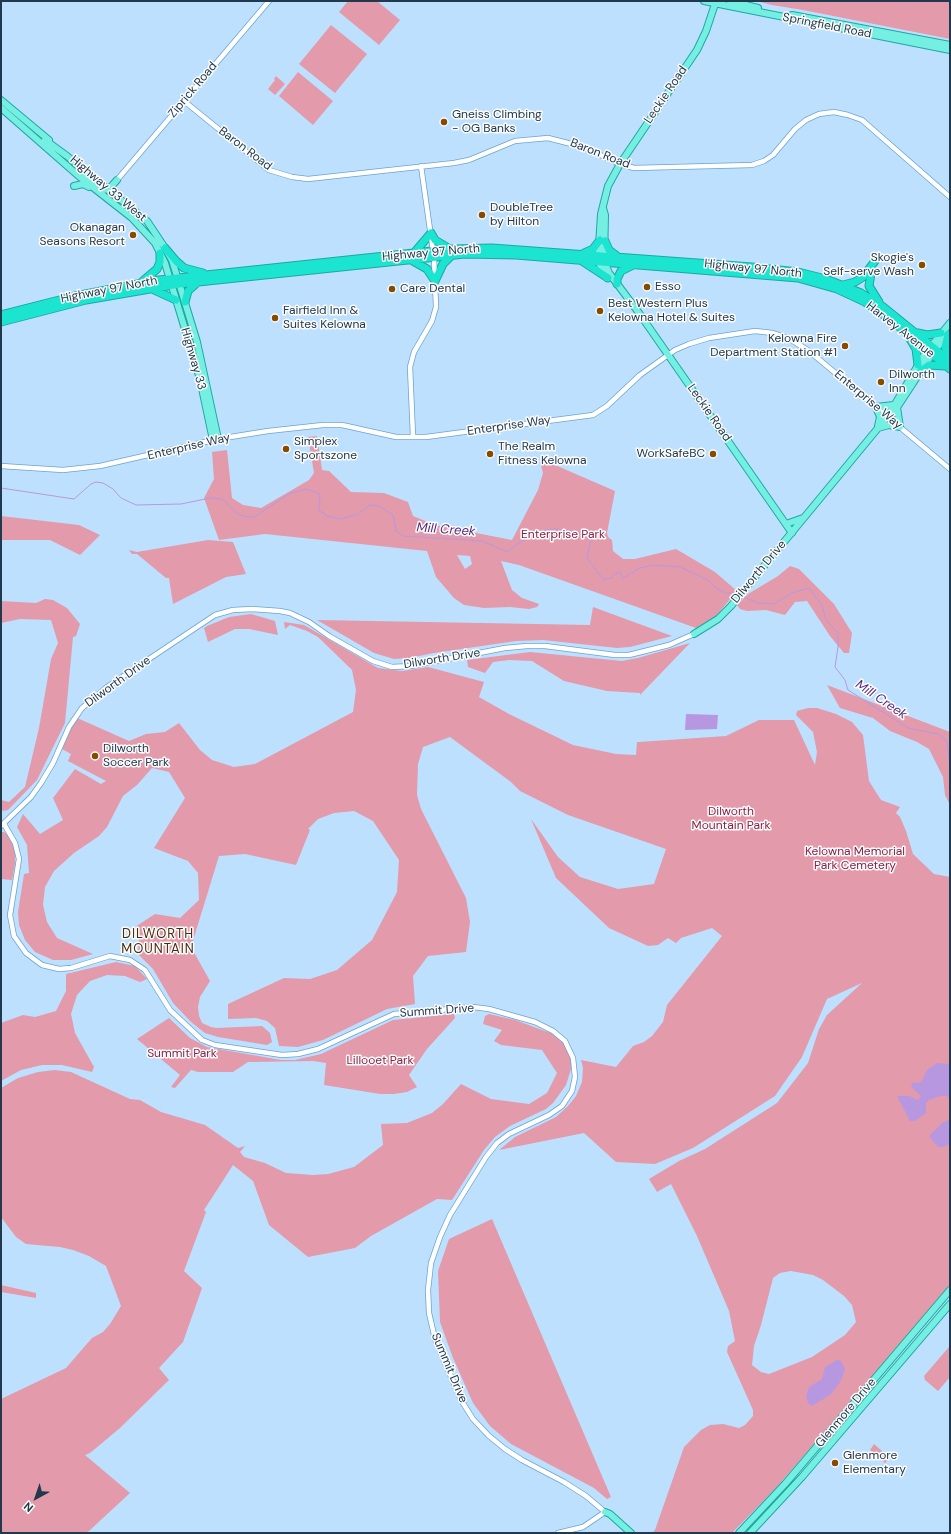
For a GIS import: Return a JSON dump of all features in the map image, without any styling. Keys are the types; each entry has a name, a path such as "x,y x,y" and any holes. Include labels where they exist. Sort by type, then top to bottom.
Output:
{"highway":[{"path":"431,233 435,240 451,253 442,264 435,280 428,269 413,256 431,233"},
{"path":"608,278 581,257 593,249 602,240 609,250 619,257"},
{"path":"136,284 149,277 157,269 163,250 184,268 211,274"},
{"name":"Highway 97 North","path":"1,315 75,296 136,284 178,281 211,274 451,253 602,258 619,257 798,272 843,285 860,293"},
{"name":"Highway 97 North","path":"178,281 198,282 413,256"},
{"path":"843,285 855,282 863,277 878,257"},
{"name":"Highway 97 North","path":"602,258 635,264 798,278 848,294"},
{"path":"617,284 617,279 621,271 635,264"},
{"path":"247,276 254,270"},
{"path":"871,273 870,288 882,306"},
{"name":"Highway 97 North","path":"1,322 86,300 150,288 170,282"},
{"path":"185,302 188,291 198,282"},
{"path":"150,288 176,300"},
{"path":"848,294 860,293"},
{"name":"Harvey Avenue","path":"860,293 882,306 917,333 932,350"},
{"name":"Harvey Avenue","path":"848,294 877,310 950,364"},
{"path":"906,332 916,349 920,368 932,364 950,364 945,347 946,333 928,335 917,333"}],"main road":[{"name":"Springfield Road","path":"704,1 716,2 950,50"},
{"name":"Springfield Road","path":"730,1 950,45"},
{"name":"Leckie Road","path":"625,294 621,292 608,278 602,258 602,240 605,215 603,208 608,186 620,164 697,50 706,31 716,2"},
{"path":"1,100 67,156"},
{"name":"Highway 33 West","path":"1,108 81,178 141,226 163,250 170,282"},
{"name":"Highway 33 West","path":"34,136 42,137 137,212 155,231 178,281"},
{"path":"53,152 103,190 109,189 117,180"},
{"path":"81,178 88,180 105,194 137,212"},
{"path":"98,180 108,183 117,180"},
{"path":"117,180 116,189 127,204"},
{"path":"74,186 82,184 97,191"},
{"name":"Leckie Road","path":"602,258 609,273 792,533"},
{"name":"Highway 33","path":"178,281 204,368 216,440"},
{"name":"Highway 33","path":"170,282 200,379 216,440"},
{"name":"Dilworth Drive","path":"694,634 718,619 741,595 888,416 894,412 895,406 932,350 946,333 950,323"},
{"path":"895,406 900,426 889,425 878,428 880,417 876,407 895,406"},
{"path":"786,524 804,518"},
{"name":"Glenmore Drive","path":"739,1533 785,1484 950,1290"},
{"name":"Glenmore Drive","path":"750,1533 802,1478 950,1304"},
{"path":"879,1386 885,1372 902,1345"},
{"name":"Summit Drive","path":"605,1512 625,1533"},
{"name":"Summit Drive","path":"605,1512 610,1514 631,1533"}],"street":[{"name":"Ziprick Road","path":"117,180 269,1"},
{"name":"Baron Road","path":"184,101 260,163 281,174 308,179 469,160 515,141 548,138 584,146 620,164 634,168 752,165 764,161 773,155 795,129 806,120 820,114 834,112 862,120 950,197"},
{"path":"413,436 410,367 414,352 432,321 436,307 431,233 420,166"},
{"name":"Enterprise Way","path":"1,466 63,470 100,466 268,430 323,425 342,425 396,437 456,433 593,415 607,406 640,374 668,355 689,344 709,338 754,332 773,333 790,339 809,351 950,469"},
{"name":"Dilworth Drive","path":"3,825 31,797 41,783 53,763 69,727 82,708 107,687 215,615 252,609 280,611 309,622 329,636 373,661 392,667 411,666 505,648 527,646 545,646 615,655 629,655 669,645 694,634"},
{"name":"Summit Drive","path":"3,825 15,843 19,859 10,915 14,936 26,953 42,965 59,969 71,968 110,956 130,960 145,970 170,1010 202,1040 214,1045 282,1055 298,1054 318,1049 394,1014 473,1007 489,1009 535,1022 553,1031 565,1042 573,1058 575,1077 572,1091 562,1106 549,1115 509,1134 497,1143 486,1157 450,1214 440,1237 431,1263 428,1290 429,1313 438,1346 461,1400 473,1419 489,1436 505,1449 522,1460 564,1482 586,1496 605,1512"},
{"path":"558,1533 583,1528 605,1512"}],"green space":[{"path":"348,1 377,1 400,20 379,45 339,12"},
{"path":"756,1 950,1 950,39 772,5"},
{"path":"331,25 367,54 335,93 299,64"},
{"path":"298,72 333,101 313,125 279,96"},
{"path":"276,76 285,84 275,95 268,89 275,80 274,79"},
{"name":"Enterprise Park","path":"317,436 322,470 329,471 351,492 384,493 408,502 413,516 435,525 512,540 538,490 543,473 540,462 555,465 615,491 607,533 608,537 612,540 613,551 623,559 635,559 676,549 715,572 737,591 716,616 696,628 519,565 501,561 512,590 522,598 539,604 537,607 529,609 510,607 484,608 464,605 454,598 436,577 427,551 265,534 219,540 204,498 214,479 212,452 227,450 232,498 243,505 261,508 309,480 314,473 308,437","holes":["457,555 470,556 472,564 465,569"]},
{"path":"1,516 79,525 100,535 80,555 50,540 1,540"},
{"path":"208,540 233,542 246,574 226,577 173,604 169,578 166,578 137,554 132,554 129,550 137,552"},
{"path":"790,566 799,569 834,604 852,633 849,653 844,653 830,636 807,601 795,602 785,615 766,610 747,611 740,609 737,605 748,594 778,576"},
{"path":"45,599 53,600 67,608 80,624 76,636 73,637 65,723 37,780 8,810 3,811 1,809 1,800 9,802 25,787 39,728 51,659 58,643 51,620 20,619 1,623 1,601 36,603"},
{"path":"593,607 672,636 630,647 617,648 543,640 516,641 409,658 394,659 374,653 317,620 590,625"},
{"path":"251,614 275,621 278,635 249,629 235,629 208,642 204,628 207,626 229,617"},
{"path":"284,622 304,625 378,668 402,671 428,667 484,682 479,697 509,714 573,745 616,754 636,755 637,742 726,736 759,720 794,720 815,765 817,752 813,732 796,715 797,711 808,708 817,708 836,714 852,722 863,735 869,781 881,800 900,807 896,813 900,817 906,831 913,854 934,874 950,877 950,1287 776,1488 732,1533 652,1533 655,1530 684,1447 701,1430 710,1425 723,1424 739,1428 745,1425 753,1416 753,1410 727,1352 728,1346 735,1341 729,1311 697,1236 671,1184 657,1192 649,1179 679,1161 705,1149 777,1103 808,1063 819,1029 827,1015 862,983 827,999 802,1057 775,1096 693,1148 655,1164 616,1162 584,1133 499,1150 515,1137 556,1117 568,1106 576,1096 582,1082 583,1068 581,1060 616,1067 633,1046 644,1042 652,1036 663,1022 667,1005 722,936 712,928 681,938 676,943 668,938 658,945 648,946 609,928 556,878 531,819 558,857 580,877 618,889 654,884 666,849 568,815 520,791 511,782 450,737 423,747 418,764 417,795 421,809 466,898 470,922 466,952 428,956 413,976 415,1004 387,1009 323,1040 298,1047 279,1046 275,1028 267,1021 256,1018 228,1019 228,1004 284,978 310,979 337,970 372,940 397,892 399,860 373,821 354,811 334,813 318,819 308,829 310,830 296,865 245,854 219,856 191,947 210,981 200,997 198,1007 199,1016 202,1023 217,1028 262,1026 270,1033 272,1042 267,1045 218,1037 205,1033 191,1022 173,1003 153,969 138,954 139,939 135,927 155,914 180,918 199,900 198,873 188,861 154,848 185,798 169,772 152,768 137,785 123,796 107,827 99,836 74,853 54,871 45,887 43,905 47,922 57,938 93,954 71,960 53,960 35,952 25,940 19,925 18,912 24,874 29,873 27,845 17,827 23,814 40,834 63,820 53,798 75,769 101,784 106,781 68,761 71,754 60,748 75,717 129,741 146,734 165,732 179,723 200,750 212,760 234,767 255,764 353,712 356,690 352,670 318,637 290,625 285,629","holes":["791,1271 813,1275 823,1280 844,1296 852,1305 856,1322 845,1335 812,1357 769,1374 761,1372 752,1365 754,1346 773,1278 780,1273"]},
{"path":"690,643 640,695 640,693 607,691 564,681 532,661 509,660 493,662 485,673 468,667 467,660 530,652 622,661"},
{"path":"827,685 950,732 950,805 945,795 943,777 929,749 917,742 890,731 873,718 840,708"},
{"path":"1,832 8,835 15,849 15,864 12,880 1,879"},
{"path":"116,962 135,966 147,979 140,982 125,976 107,975 90,981 77,995 71,1014 75,1033 94,1067 92,1072 62,1065 42,1065 21,1070 1,1081 1,1023 23,1015 35,1017 56,1011 66,991 66,974"},
{"name":"Lillooet Park","path":"454,1014 455,1018 427,1049 409,1075 417,1087 407,1092 394,1094 380,1094 324,1085 326,1063 313,1061 248,1062 233,1072 198,1072 191,1070 175,1088 171,1087 180,1075 137,1039 169,1018 190,1038 207,1047 281,1060 295,1060 321,1054 393,1020"},
{"path":"489,1014 515,1020 564,1038 573,1062 566,1085 553,1103 546,1109 510,1126 495,1137 484,1150 452,1200 437,1199 371,1236 355,1248 308,1257 269,1225 253,1181 233,1165 204,1210 206,1212 184,1271 202,1288 183,1342 159,1368 169,1380 120,1428 90,1453 85,1455 130,1493 85,1533 1,1533 1,1399 66,1368 92,1338 103,1332 110,1324 121,1306 106,1266 89,1256 73,1250 60,1247 26,1244 16,1237 1,1217 1,1088 18,1078 38,1072 55,1070 71,1072 130,1099 140,1100 161,1112 205,1125 238,1148 245,1146 240,1152 244,1157 265,1163 286,1173 313,1175 328,1174 354,1167 383,1145 381,1124 407,1123 432,1113 443,1104 461,1084 491,1099 529,1104 547,1093 557,1073 542,1050 501,1045 494,1041 502,1030 483,1024 485,1016"},
{"path":"492,1219 611,1497 607,1499 594,1488 511,1444 490,1426 473,1403 453,1358 440,1322 438,1271 449,1239"},
{"path":"1,1285 36,1293 36,1298 1,1292"},
{"path":"949,1347 950,1377 938,1391 925,1380 924,1376"},
{"path":"874,1444 890,1458 885,1463 870,1450"}],"shaded area":[{"path":"686,714 718,715 717,729 685,730"},
{"path":"937,1063 950,1064 950,1099 947,1096 941,1096 929,1100 926,1103 926,1113 915,1121 910,1121 897,1096 909,1096 918,1100 921,1096 911,1087 913,1082 919,1083 922,1081 927,1070"},
{"path":"950,1119 950,1144 943,1147 938,1147 929,1136 942,1123"},
{"path":"837,1360 841,1361 845,1369 841,1381 830,1395 812,1406 808,1403 806,1397 809,1387 822,1379 825,1367"}],"waterway":[{"name":"Mill Creek","path":"1,488 74,499 91,484 96,482 103,483 113,489 121,498 136,505 181,504 210,498 222,499 238,514 246,517 254,517 291,493 307,489 320,494 319,510 327,516 340,519 358,514 370,505 379,506 393,515 396,531 403,536 483,541 507,552 520,542 546,530 557,529 570,531 588,535 591,539 587,558 604,580 611,578 618,572 620,572 623,578 640,568 653,565 680,567 708,580 716,588 725,593 738,593"},
{"name":"Mill Creek","path":"742,596 758,603 774,604 792,593 809,588 822,605 826,620 838,633 838,647 835,667 845,680 848,690 908,728 938,734 947,741 950,767"}],"place":[{"name":"Gneiss Climbing - OG Banks","path":"444,122"},
{"name":"DoubleTree by Hilton","path":"482,215"},
{"name":"Okanagan Seasons Resort","path":"133,235"},
{"name":"Skogie's Self-serve Wash","path":"922,265"},
{"name":"Esso","path":"647,287"},
{"name":"Care Dental","path":"392,289"},
{"name":"Best Western Plus Kelowna Hotel & Suites","path":"600,311"},
{"name":"Fairfield Inn & Suites Kelowna","path":"275,318"},
{"name":"Kelowna Fire Department Station #1","path":"845,346"},
{"name":"Dilworth Inn","path":"881,382"},
{"name":"Simplex Sportszone","path":"286,449"},
{"name":"The Realm Fitness Kelowna","path":"490,454"},
{"name":"WorkSafeBC","path":"713,454"},
{"name":"Dilworth Soccer Park","path":"95,756"},
{"name":"Glenmore Elementary","path":"835,1463"}],"district":[{"name":"DILWORTH MOUNTAIN","path":"158,942"}],"park label":[{"name":"Dilworth Mountain Park","path":"731,819"},
{"name":"Kelowna Memorial Park Cemetery","path":"855,859"},
{"name":"Summit Park","path":"182,1054"}]}
